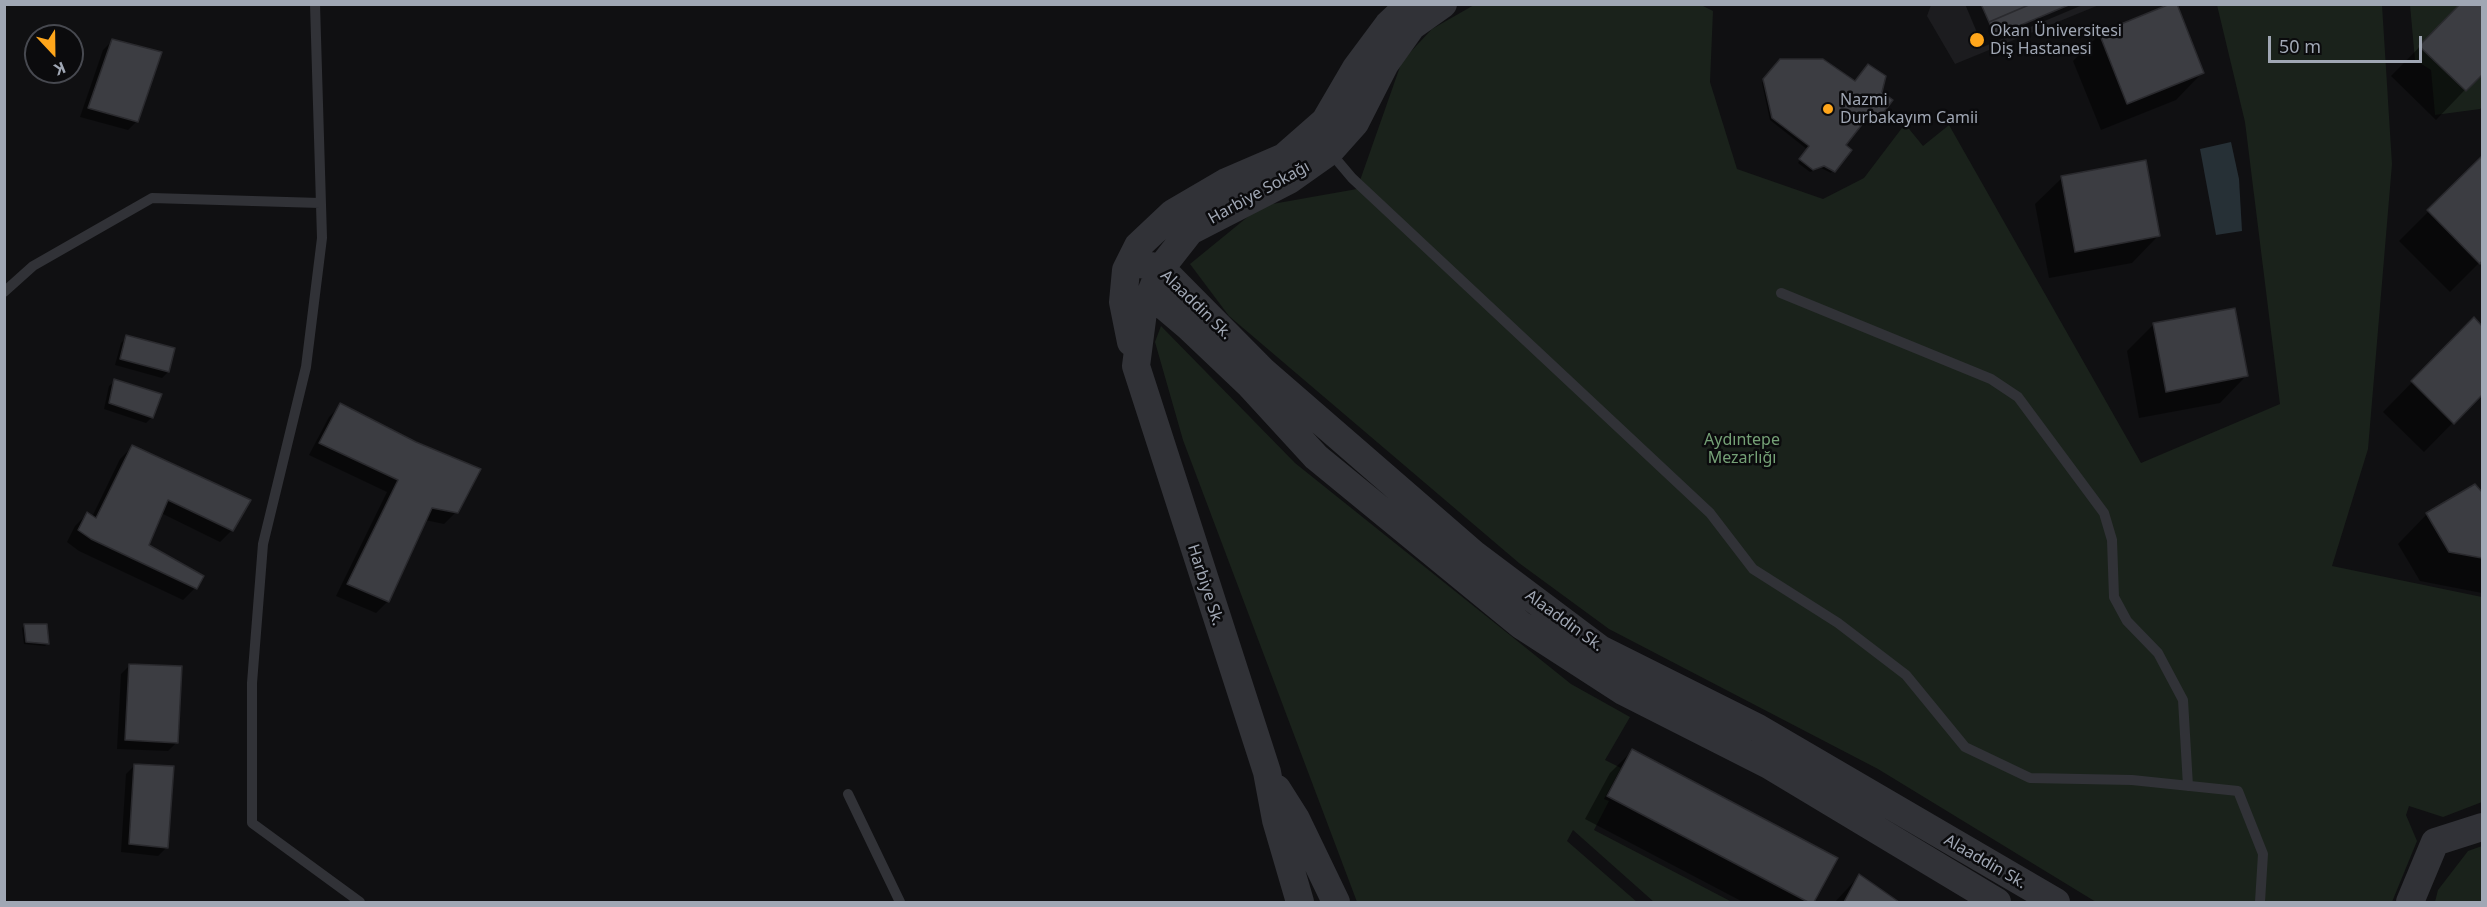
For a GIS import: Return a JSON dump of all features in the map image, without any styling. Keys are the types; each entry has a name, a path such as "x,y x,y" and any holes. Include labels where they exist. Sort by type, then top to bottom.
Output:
{"street":[{"name":"Harbiye Sokağı","path":"1136,366 1124,302 1126,270 1138,246 1173,213 1226,182 1284,157 1325,121 1356,68 1388,25 1410,4"},
{"name":"Harbiye Sokağı","path":"1161,268 1190,231 1289,180 1330,151 1354,123 1385,64 1412,26 1443,4"},
{"name":"Alaaddin Sk.","path":"1130,262 1161,268 1263,371 1475,555 1600,649 1758,728 2056,903"},
{"name":"Harbiye Sk.","path":"1161,268 1146,300 1136,366 1267,772 1276,820 1300,903"},
{"name":"Alaaddin Sk.","path":"1146,300 1163,305 1189,327 1249,384 1316,457 1521,625 1623,691 1769,765 1997,903"},
{"path":"1267,772 1296,819 1336,903"},
{"path":"2410,903 2435,842 2482,826"}],"lane":[{"path":"315,4 321,238 306,367 263,544 252,683 252,823 360,903"},
{"path":"1330,151 1352,178 1570,385 1710,513 1753,570 1838,623 1906,675 1965,747 2030,778 2132,780 2238,791 2263,854 2260,903"},
{"path":"4,292 33,266 152,198 320,203"},
{"path":"1781,293 1991,379 2018,397 2104,513 2112,540 2114,597 2127,621 2158,653 2183,700 2188,786"},
{"path":"848,794 900,903"}],"shaded area":[{"name":"Okan Üniversitesi Diş Hastanesi","path":"1931,5 2099,5 1955,64 1927,16"},
{"path":"2231,142 2239,179 2242,231 2216,235 2200,149"}],"green space":[{"name":"Aydıntepe Mezarlığı","path":"1474,5 1701,5 1713,11 1710,82 1737,169 1823,199 1864,178 1905,124 1923,146 1949,125 2141,463 2280,404 2245,122 2217,5 2382,5 2392,164 2368,449 2332,566 2482,597 2482,802 2443,817 2409,806 2406,815 2417,841 2392,902 2096,902 1878,769 1609,629 1519,563 1229,316 1190,264 1261,206 1357,189 1402,61 1432,29"},
{"path":"2410,5 2482,5 2482,107 2480,109 2435,115 2431,70 2415,60"},
{"path":"1161,326 1295,463 1571,684 1630,717 1605,760 1621,768 1604,799 1609,801 1594,830 1732,902 1654,902 1573,830 1567,841 1637,902 1357,902 1183,440 1155,342"},
{"path":"2482,846 2482,902 2435,902 2438,890 2468,851"}],"building":[{"path":"1981,4 2031,4 1989,22"},
{"path":"2031,4 2071,4 1995,36 1989,22"},
{"path":"2170,4 2177,4 2204,73 2127,104 2099,33"},
{"path":"2460,4 2482,4 2482,75 2466,91 2419,46"},
{"path":"112,39 162,52 138,122 88,108"},
{"name":"Nazmi Durbakayım Camii","path":"1780,59 1823,59 1855,81 1868,64 1886,76 1882,92 1893,100 1875,124 1867,118 1846,145 1852,150 1835,172 1824,166 1813,170 1799,159 1809,146 1772,118 1763,79"},
{"path":"2482,156 2482,261 2480,264 2427,210"},
{"path":"2146,160 2160,236 2075,252 2061,176"},
{"path":"2235,308 2248,376 2166,392 2153,323"},
{"path":"2474,317 2482,326 2482,395 2454,424 2411,381"},
{"path":"126,335 175,348 169,372 120,359"},
{"path":"114,379 162,394 153,418 109,403"},
{"path":"340,403 416,442 481,469 458,513 432,508 389,602 347,584 398,480 319,443"},
{"path":"132,445 251,500 233,531 168,500 149,545 204,576 197,589 91,539 78,530 87,512 96,518"},
{"path":"2475,484 2482,492 2482,558 2449,552 2426,513"},
{"path":"24,624 47,624 49,644 26,642"},
{"path":"129,664 182,666 178,743 125,740"},
{"path":"1632,749 1838,858 1814,902 1808,902 1607,796"},
{"path":"134,764 174,766 168,848 129,844"},
{"path":"1859,874 1899,902 1844,902"}],"place":[{"name":"Okan Üniversitesi Diş Hastanesi","path":"1977,40"},
{"name":"Nazmi Durbakayım Camii","path":"1828,109"}]}
